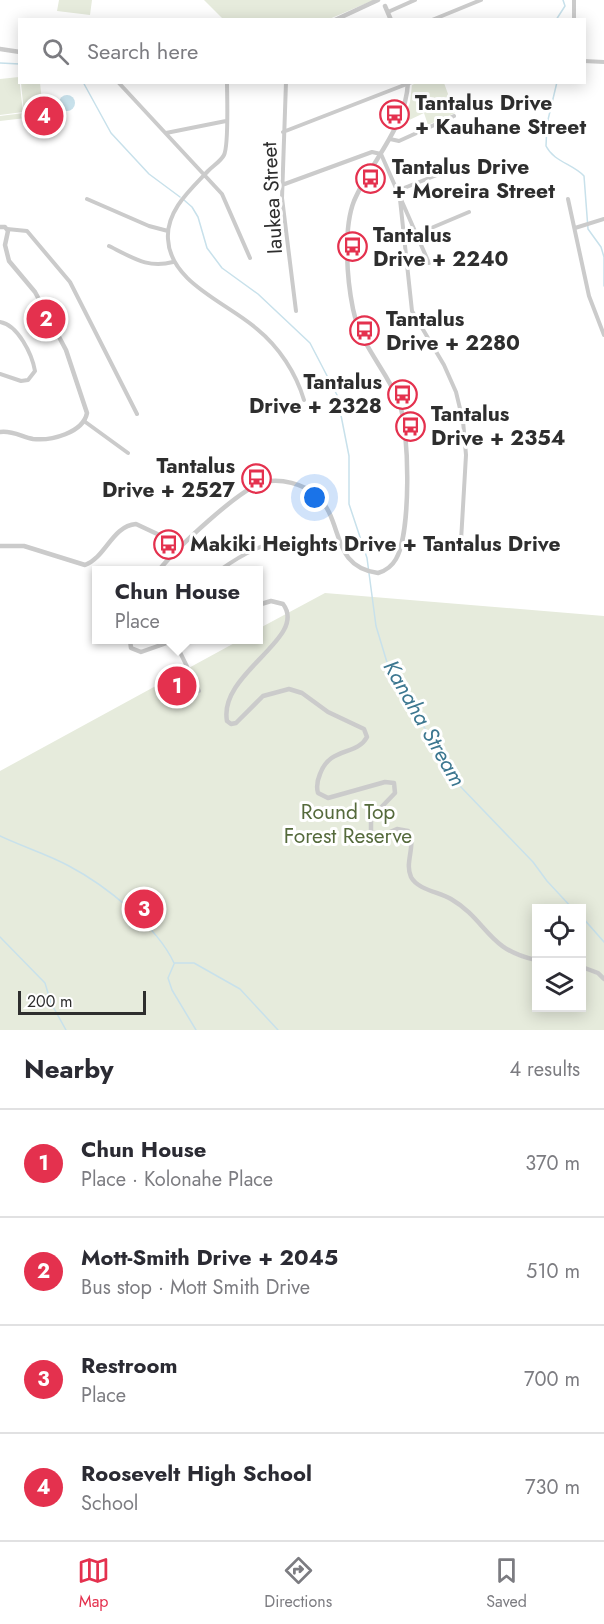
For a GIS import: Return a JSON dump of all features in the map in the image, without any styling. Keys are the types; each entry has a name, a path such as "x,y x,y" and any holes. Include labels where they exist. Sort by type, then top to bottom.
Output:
{"street":[{"path":"388,12 415,0"},
{"path":"437,18 481,0"},
{"path":"574,0 574,18"},
{"path":"340,18 382,2 391,18"},
{"path":"0,49 18,52"},
{"path":"586,61 604,62"},
{"path":"120,84 206,174 222,194 250,258"},
{"path":"227,84 224,155 179,203 168,231 173,262 187,279 239,314 271,342 292,371 304,400"},
{"name":"Iaukea Street","path":"286,84 282,185 296,311"},
{"path":"283,132 406,84"},
{"path":"163,566 237,498 255,486 275,480 298,484 317,496 331,516 347,557 357,566 378,573 397,558 403,535 405,509 407,446 404,422 397,398 359,330 352,306 347,251 348,226 353,205 402,113 409,84"},
{"path":"390,139 399,141 454,116"},
{"path":"166,133 226,121"},
{"path":"282,185 372,152 381,154"},
{"path":"381,154 399,190 429,262"},
{"path":"399,190 447,171"},
{"path":"399,190 412,311 444,365 456,392 463,421 466,455 461,541"},
{"path":"87,199 148,226 168,231"},
{"path":"568,199 589,296 604,335"},
{"path":"417,234 469,212"},
{"path":"575,228 604,219"},
{"path":"0,227 27,231 70,282 137,414"},
{"path":"0,432 33,438 49,438 78,427 84,421 87,410 70,359 35,292 9,261 4,243 7,229"},
{"path":"109,246 146,264 158,266 173,262"},
{"path":"0,322 16,331 34,363 35,370 28,380 21,381 0,374"},
{"path":"84,421 128,453"},
{"path":"0,546 24,546 85,565 98,556 120,531 136,524 170,540 180,548"},
{"path":"226,566 250,550 289,540 305,543"},
{"path":"263,603 271,601 283,604 287,611 285,627 272,650 252,665 238,682 228,703 227,721 231,724 236,723 263,696 289,690 302,693 328,712 364,729 367,737 363,743 337,753 324,764 317,782 318,793 328,798 385,782 394,783 395,793 371,818 371,834 376,838 397,829 408,831 411,839 409,869 417,884 460,905 500,945 522,957 532,959"},
{"path":"131,644 131,648 141,652 159,644"},
{"path":"176,644 199,691"},
{"path":"586,968 598,973 604,979"}],"green space":[{"path":"59,0 92,0 90,15 57,11"},
{"path":"204,0 374,0 332,18 222,18"},
{"path":"18,77 23,112 0,115 0,79"},
{"path":"21,84 40,84 42,101 36,112 42,112 43,116 0,121 0,116 24,113"},
{"path":"444,84 455,113 428,125 424,113 403,123 410,102 412,85"},
{"name":"Round Top Forest Reserve","path":"325,593 604,616 604,1030 0,1030 0,771 233,644 263,644 263,626"}],"water":[{"path":"67,95 73,97 75,103 73,109 67,111 61,109 59,103 61,97"}],"waterway":[{"path":"557,18 565,6 563,0"},
{"name":"Kanaha Stream","path":"0,63 18,64"},
{"name":"Kanaha Stream","path":"84,84 111,133 149,174 180,197"},
{"path":"557,84 547,124 546,146 554,156 584,176 588,229 601,247 604,257 604,286"},
{"name":"Kanaha Stream","path":"184,200 198,217 207,248 222,268 258,294 310,343 337,395 349,456 349,504 367,558 376,626 389,669 459,785 533,862 568,904"},
{"path":"0,836 61,862 114,895 143,921 166,949 174,963"},
{"name":"Kanaha Stream","path":"586,922 604,942"},
{"path":"0,937 45,983 51,1003 66,1030"},
{"path":"175,963 194,963 240,989 278,1030"},
{"path":"174,964 168,978 172,990 196,1030"}],"place":[{"name":"Tantalus Drive + Kauhane Street","path":"394,115"},
{"name":"Roosevelt High School","path":"44,116"},
{"name":"Tantalus Drive + Moreira Street","path":"371,179"},
{"name":"Tantalus Drive + 2240","path":"352,247"},
{"name":"Mott-Smith Drive + 2045","path":"46,319"},
{"name":"Tantalus Drive + 2280","path":"365,331"},
{"name":"Tantalus Drive + 2328","path":"403,394"},
{"name":"Tantalus Drive + 2354","path":"410,426"},
{"name":"Tantalus Drive + 2527","path":"256,478"},
{"name":"Makiki Heights Drive + Tantalus Drive","path":"169,544"},
{"name":"Chun House","path":"177,686"},
{"name":"Restroom","path":"144,909"}]}
